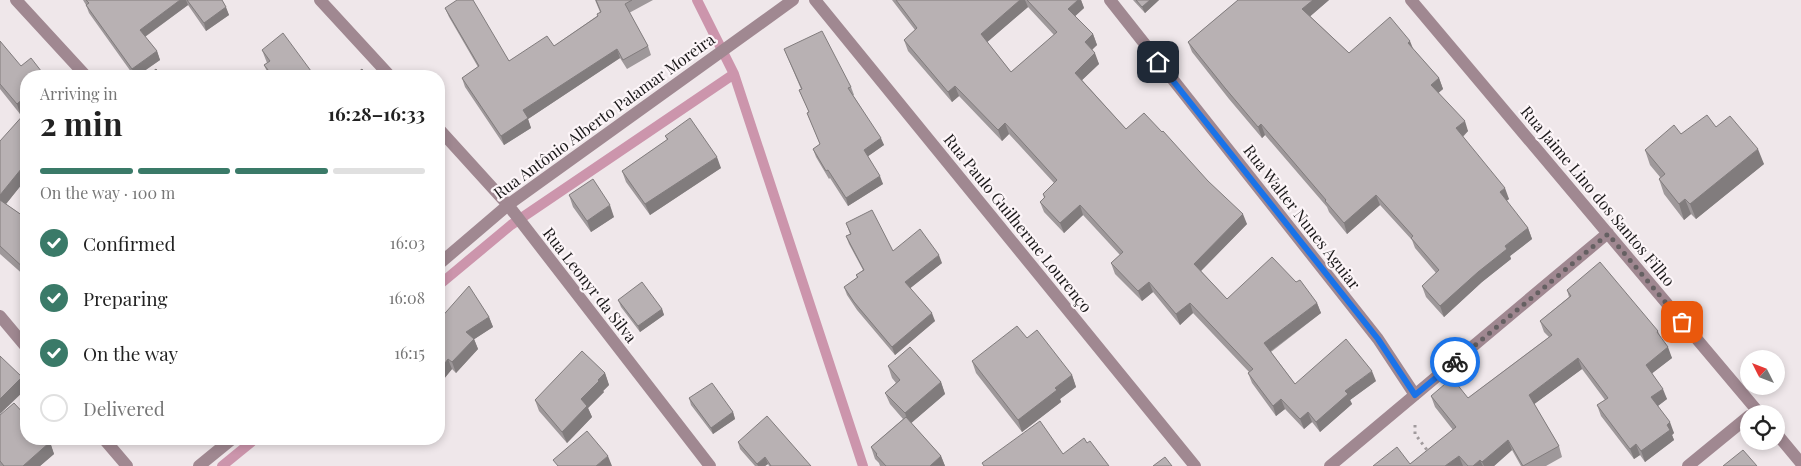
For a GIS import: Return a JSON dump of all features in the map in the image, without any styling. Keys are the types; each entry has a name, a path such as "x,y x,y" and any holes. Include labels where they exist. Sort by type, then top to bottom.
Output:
{"street":[{"path":"16,0 80,70"},
{"path":"320,0 384,70"},
{"name":"Rua Antônio Alberto Palamar Moreira","path":"445,259 508,205 793,0"},
{"name":"Rua Paulo Guilherme Lourenço","path":"815,0 1194,466"},
{"name":"Rua Walter Nunes Aguiar","path":"1110,0 1378,339 1415,395"},
{"name":"Rua Jaime Lino dos Santos Filho","path":"1412,0 1608,234 1747,405"},
{"name":"Rua Leonyr da Silva","path":"445,136 508,205 710,466"},
{"path":"1330,466 1608,234"},
{"path":"0,316 20,340"},
{"path":"1688,466 1740,424"},
{"path":"1785,444 1801,463"},
{"path":"109,445 127,466"},
{"path":"199,466 225,445"}],"path":[{"path":"1415,395 1415,434 1434,460"}],"building":[{"path":"86,0 180,0 140,30 157,51 132,69 86,5 89,3"},
{"path":"187,0 222,0 226,7 204,23"},
{"path":"457,0 473,0 509,61 547,36 554,46 598,16 597,14 601,12 596,0 632,0 625,4 648,46 623,60 617,49 523,110 528,118 501,136 462,78 479,66 445,8"},
{"path":"896,0 1020,0 981,34 1011,72 1057,32 1027,0 1078,0 1068,9 1093,34 1085,42 1095,53 1075,73 1126,129 1144,113 1208,181 1243,214 1194,264 1227,299 1272,257 1296,282 1300,280 1317,303 1264,343 1295,384 1346,339 1372,371 1345,391 1348,394 1316,422 1308,412 1300,419 1281,399 1273,406 1248,373 1253,369 1190,303 1176,314 1149,282 1138,291 1111,263 1123,252 1080,205 1060,223 1040,202 1045,197 1043,194 1057,180 1005,123 998,130 955,86 948,92 904,40 917,28"},
{"path":"1136,0 1150,0 1142,7"},
{"path":"1238,0 1313,0 1302,9 1349,53 1390,17 1410,41 1408,43 1439,78 1431,85 1465,121 1456,128 1505,188 1500,192 1528,228 1505,246 1507,249 1440,306 1422,286 1439,270 1411,238 1413,236 1376,195 1344,223 1261,124 1258,127 1188,42"},
{"path":"822,31 851,87 848,88 881,138 864,150 880,176 846,198 828,170 826,171 813,149 820,144 799,90 802,89 784,49"},
{"path":"283,33 310,70 268,70 264,65 270,61 262,50"},
{"path":"0,41 21,66 31,58 40,70 20,70 20,101 17,104 0,84"},
{"path":"1707,115 1716,127 1730,116 1758,149 1690,204 1685,199 1679,204 1659,179 1665,174 1645,150 1674,125 1681,134"},
{"path":"690,118 717,157 645,204 622,171 668,139 665,136"},
{"path":"20,119 20,170 0,195 0,141"},
{"path":"593,179 610,205 587,221 569,195"},
{"path":"0,200 20,214 20,264 0,246"},
{"path":"872,210 893,251 920,229 939,255 905,282 932,313 892,347 854,302 844,287 864,270 846,236 851,234 846,223"},
{"path":"1600,262 1658,331 1668,347 1646,365 1663,389 1651,397 1670,422 1667,425 1670,430 1641,451 1636,444 1630,449 1597,405 1608,398 1578,358 1529,395 1559,446 1523,466 1508,440 1482,462 1480,460 1473,466 1468,466 1459,456 1445,466 1373,466 1397,447 1410,464 1456,427 1431,396 1452,378 1468,398 1552,335 1540,321 1571,296 1567,290"},
{"path":"642,282 662,309 638,326 618,300"},
{"path":"469,286 489,317 466,332 474,339 452,362 448,359 445,363 445,313"},
{"path":"1017,326 1027,338 1037,330 1072,375 1055,388 1057,390 1018,420 972,361"},
{"path":"910,347 941,382 905,413 885,393 900,380 888,366"},
{"path":"582,351 605,373 581,399 587,406 562,432 535,400"},
{"path":"0,356 20,375 20,379 0,399"},
{"path":"712,383 733,412 711,428 689,398"},
{"path":"14,403 20,410 20,445 47,445 23,466 4,466 0,461 0,415"},
{"path":"767,416 811,466 771,466 765,457 757,464 738,442"},
{"path":"906,417 941,456 930,466 886,466 871,447"},
{"path":"1040,421 1063,454 1084,438 1087,443 1090,441 1109,466 984,466 982,463"},
{"path":"587,431 608,456 596,466 558,466 553,460"},
{"path":"1743,450 1757,466 1723,466"},
{"path":"1165,457 1172,466 1153,466"}],"waterway":[{"path":"697,0 734,74 863,466"},
{"path":"445,280 511,225 734,74"},
{"path":"222,466 248,445"}],"way so far":[{"path":"1455,362 1608,234 1682,322"}],"route":[{"path":"1158,62 1378,339 1415,395 1455,362"}]}
